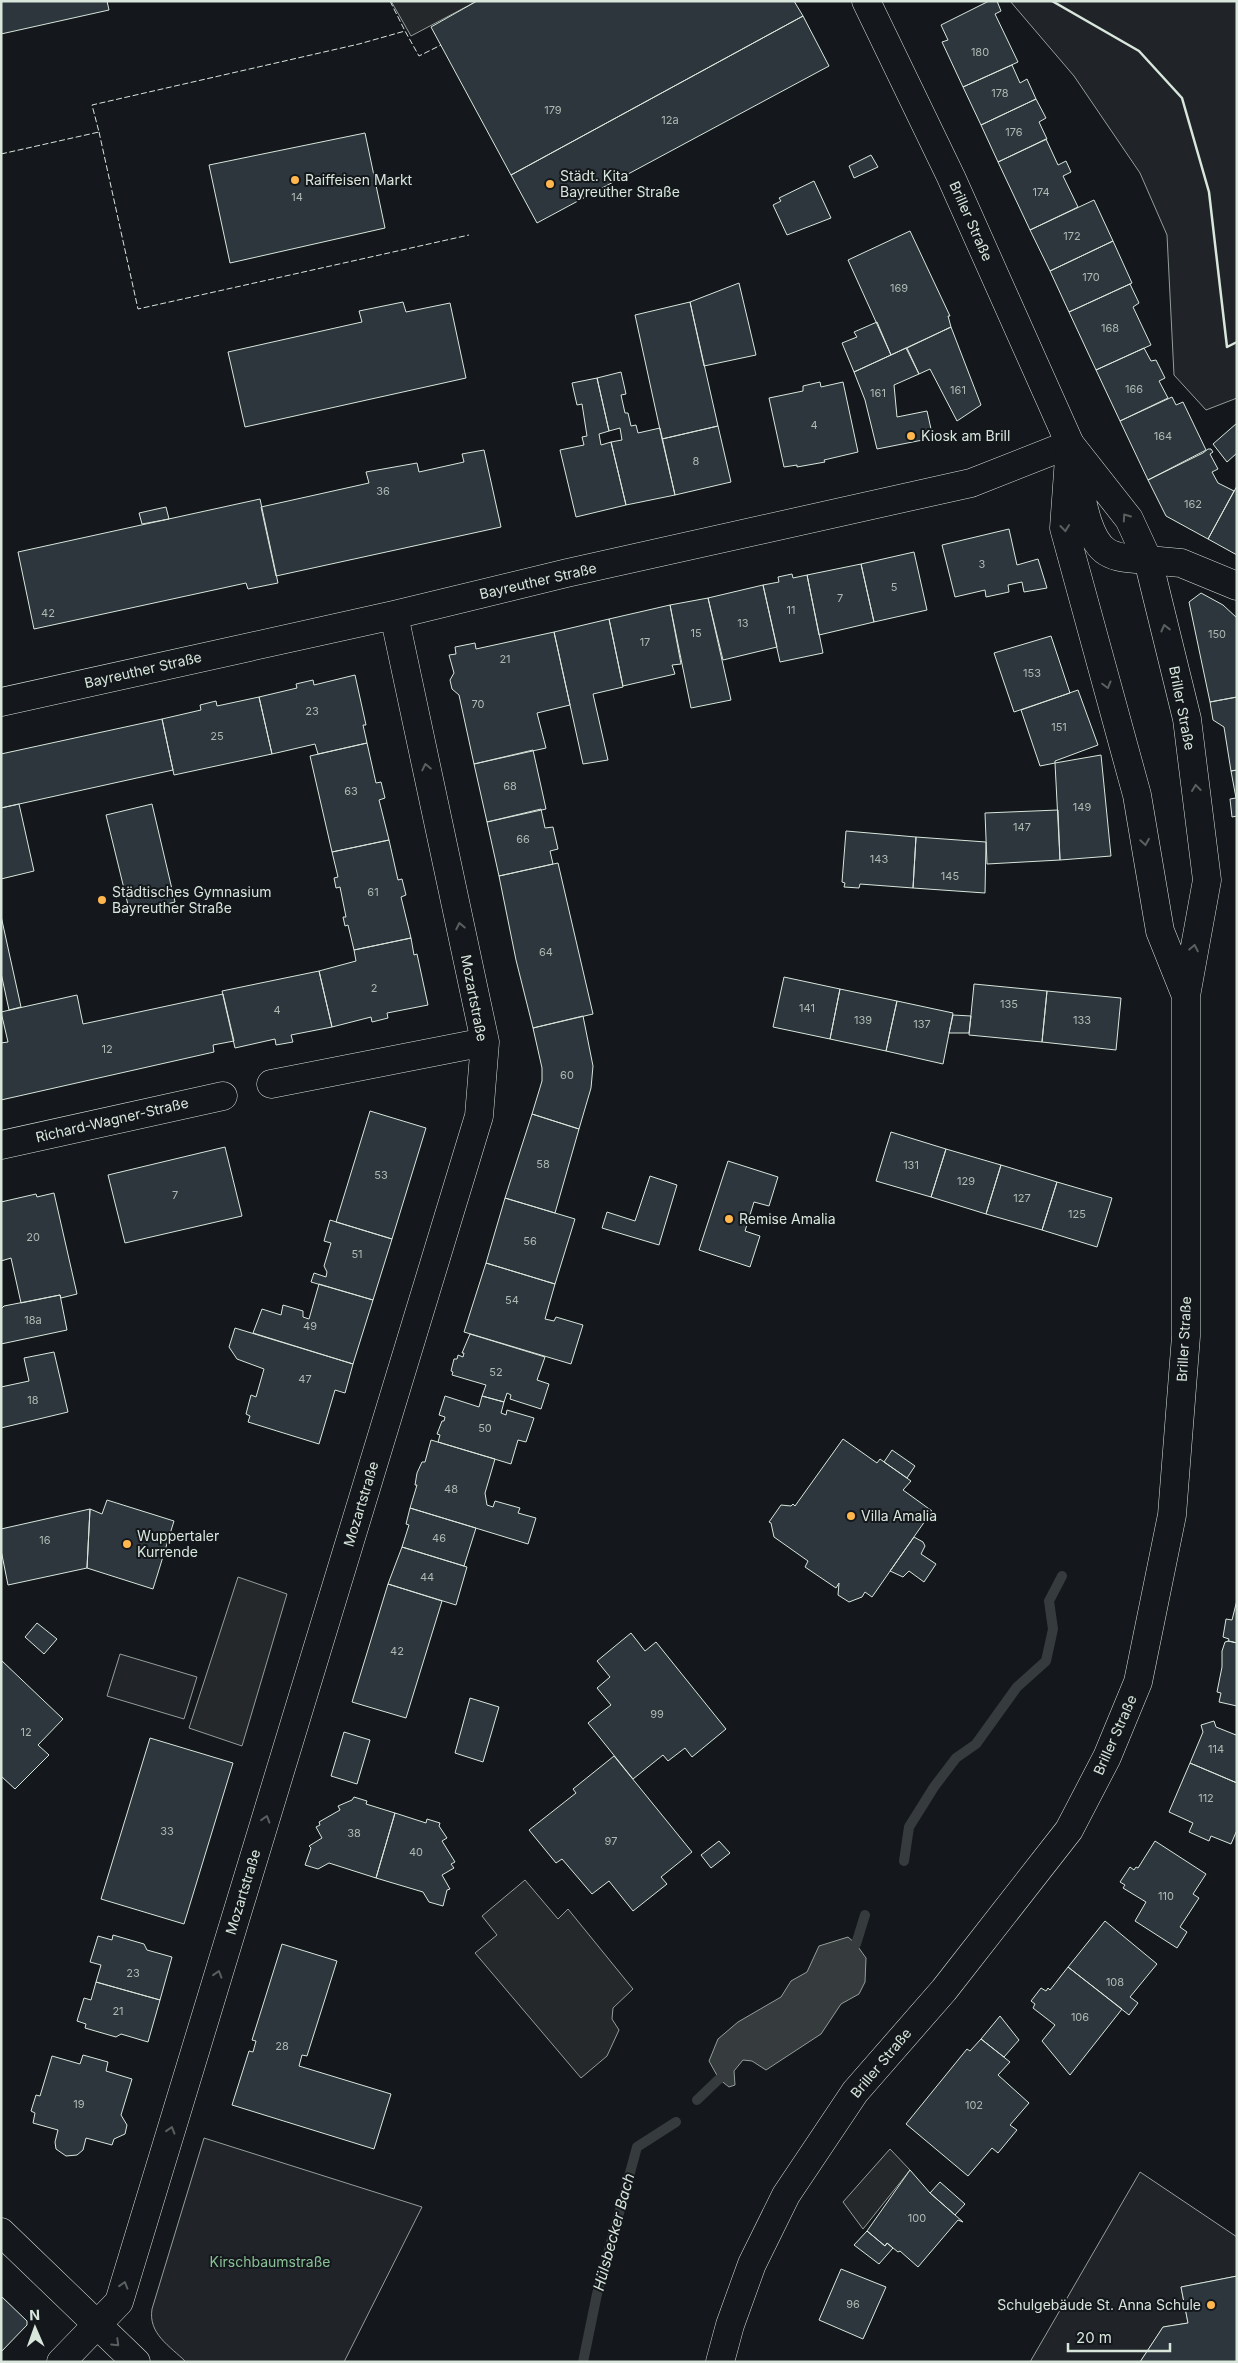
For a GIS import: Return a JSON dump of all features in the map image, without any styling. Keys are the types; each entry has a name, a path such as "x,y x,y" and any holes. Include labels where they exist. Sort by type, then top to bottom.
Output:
{"street":[{"name":"Briller Straße","path":"720,2362 730,2325 752,2264 786,2194 855,2092 944,1990 1069,1830 1107,1757 1138,1682 1172,1515 1186,1336 1186,996 1207,880 1187,719 1148,560 1129,520 1070,444 951,177 866,1"},
{"name":"Briller Straße","path":"1070,444 1064,528 1137,795 1160,931 1186,996"},
{"path":"1070,444 1094,540 1107,552 1122,558 1181,563 1237,586"},
{"name":"Bayreuther Straße","path":"1,702 394,615 567,573 972,483 1070,444"},
{"name":"Mozartstraße","path":"61,2362 119,2302 479,1116 485,1042 394,615"},
{"path":"271,1084 485,1042"},
{"name":"Richard-Wagner-Straße","path":"1,1145 224,1096"},
{"path":"1,2232 136,2362"}],"green space":[{"path":"1010,1 1237,1 1237,398 1206,410 1174,375 1167,235 1140,173 1074,76"},
{"path":"120,1654 197,1677 184,1719 107,1696"},
{"name":"Kirschbaumstraße","path":"204,2138 422,2207 344,2362 186,2362 157,2333 153,2326 152,2309"},
{"path":"1140,2172 1237,2237 1237,2276 1181,2287 1188,2323 1163,2327 1140,2362 1030,2362"}],"shaded area":[{"path":"391,1 477,1 411,36"},
{"path":"238,1577 287,1594 242,1746 189,1728"},
{"path":"525,1880 558,1919 568,1909 633,1989 613,2008 612,2019 619,2030 607,2056 581,2078 475,1953 497,1935 482,1916"},
{"path":"848,1937 856,1944 866,1958 865,1982 859,1994 841,2004 821,2034 766,2070 752,2061 743,2060 734,2071 735,2085 729,2087 719,2079 709,2061 718,2039 738,2022 781,1997 791,1981 807,1972 819,1946"},
{"path":"890,2149 910,2170 863,2229 843,2202"}],"building":[{"path":"1,1 107,1 109,10 1,34"},
{"path":"477,1 794,1 803,16 511,175 431,27"},
{"path":"989,1 997,1 1001,11 995,14 1018,62 963,87 942,42 948,40 941,25"},
{"path":"803,16 829,66 537,223 511,175"},
{"path":"1012,65 1020,83 1027,79 1036,99 981,125 963,87"},
{"path":"1036,99 1046,118 1039,122 1047,139 998,162 981,125"},
{"path":"365,133 385,228 230,263 209,165"},
{"path":"1046,139 1058,165 1066,161 1071,172 1063,176 1078,207 1030,230 998,162"},
{"path":"871,155 878,167 854,178 849,166"},
{"path":"814,181 831,218 787,235 773,205 781,201 779,198"},
{"path":"1094,200 1113,241 1050,271 1030,230"},
{"path":"910,231 950,316 948,316 951,327 891,355 848,260"},
{"path":"1113,241 1132,283 1069,312 1050,271"},
{"path":"739,283 756,355 704,366 690,302"},
{"path":"1130,284 1139,303 1133,307 1151,345 1096,370 1069,312"},
{"path":"403,302 406,312 450,303 466,378 245,427 228,352 362,322 359,311"},
{"path":"690,302 718,426 662,439 635,315"},
{"path":"877,322 891,355 854,372 842,343 857,337 854,332"},
{"path":"951,327 981,405 957,421 930,369 919,374 907,348"},
{"path":"906,348 919,374 894,385 897,417 927,411 933,438 877,449 865,400 854,372"},
{"path":"1144,348 1151,361 1156,360 1165,378 1159,381 1168,398 1120,421 1096,370"},
{"path":"621,372 626,394 621,395 625,413 628,413 631,426 636,425 638,433 660,428 675,495 626,505 611,442 622,440 620,428 609,431 597,378"},
{"path":"597,378 609,431 599,434 601,445 611,442 626,505 576,517 560,450 584,445 582,437 587,436 582,404 577,405 572,383"},
{"path":"820,382 821,387 843,382 858,452 824,460 825,462 797,467 797,465 784,467 769,398 803,391 803,386"},
{"path":"1172,397 1176,405 1183,402 1206,450 1148,480 1120,421"},
{"path":"1237,423 1237,453 1227,462 1213,444"},
{"path":"718,426 731,482 675,495 662,439"},
{"path":"1211,449 1213,452 1210,454 1218,469 1212,472 1218,483 1234,491 1208,539 1166,516 1148,480"},
{"path":"484,450 501,527 276,576 261,507 369,483 366,472 417,463 419,472 464,462 462,454"},
{"path":"1237,486 1237,555 1208,539"},
{"path":"260,499 278,583 248,589 246,583 34,629 18,552"},
{"path":"166,507 169,519 142,524 139,513"},
{"path":"1009,529 1017,565 1038,559 1047,588 1024,592 1022,582 1008,585 1009,592 986,597 985,590 955,597 942,545"},
{"path":"914,552 927,610 874,622 861,564"},
{"path":"861,564 874,622 819,635 807,575"},
{"path":"792,574 793,578 807,575 823,653 780,662 763,585 779,582 778,577"},
{"path":"763,585 777,647 723,660 708,598"},
{"path":"1201,593 1223,605 1237,618 1237,697 1210,702 1189,602"},
{"path":"708,598 731,700 691,708 670,605"},
{"path":"670,605 681,664 672,665 675,674 623,686 609,619"},
{"path":"609,619 623,687 593,694 608,760 583,764 554,632"},
{"path":"554,632 570,705 537,713 546,748 474,764 459,695 452,689 450,680 454,673 449,655 456,654 455,647 475,643 476,649"},
{"path":"1051,636 1070,693 1014,712 994,653"},
{"path":"355,675 366,725 363,725 367,743 318,754 315,744 272,754 259,697 297,688 296,684 313,680 314,685"},
{"path":"1078,690 1098,745 1055,761 1055,763 1040,766 1021,710"},
{"path":"259,697 272,754 174,775 162,719 201,710 200,705 216,701 217,706"},
{"path":"1237,697 1237,770 1231,771 1224,727 1213,720 1210,702"},
{"path":"162,719 173,770 1,808 1,754"},
{"path":"367,743 376,783 381,782 385,798 379,800 389,840 332,852 310,756"},
{"path":"533,750 546,809 487,822 474,764"},
{"path":"1101,755 1111,856 1060,860 1055,763"},
{"path":"1237,770 1237,816 1232,817 1230,799 1236,798 1231,771"},
{"path":"19,804 34,871 1,879 1,808"},
{"path":"152,804 175,902 130,913 106,815"},
{"path":"541,809 545,828 553,827 558,849 550,851 553,864 499,876 487,822"},
{"path":"1058,810 1060,860 987,864 985,813"},
{"path":"846,831 916,837 913,888 860,884 859,888 844,887 845,883 842,882"},
{"path":"916,837 986,842 985,893 913,888"},
{"path":"389,840 398,880 402,879 406,895 401,897 411,938 354,950 348,925 345,926 343,917 346,917 340,887 336,888 334,878 338,877 332,852"},
{"path":"558,863 593,1014 533,1028 516,960 499,876"},
{"path":"1,916 21,1007 9,1010 1,973"},
{"path":"411,938 414,955 417,954 428,1005 387,1013 388,1018 372,1022 371,1017 332,1027 319,971 356,961 354,950"},
{"path":"319,971 332,1027 291,1035 293,1042 276,1045 275,1039 235,1048 222,991"},
{"path":"784,977 840,989 830,1039 773,1027"},
{"path":"974,984 1047,991 1042,1042 969,1035"},
{"path":"840,989 897,1001 886,1051 830,1039"},
{"path":"1047,991 1121,998 1116,1050 1042,1042"},
{"path":"223,994 234,1041 213,1045 214,1052 1,1100 1,1043 8,1042 1,1012 77,995 83,1024"},
{"path":"897,1001 953,1013 943,1064 886,1051"},
{"path":"953,1015 971,1016 969,1033 949,1033"},
{"path":"583,1016 593,1066 591,1088 579,1129 532,1114 542,1081 542,1068 533,1028"},
{"path":"370,1111 426,1128 392,1239 336,1222"},
{"path":"532,1114 579,1129 555,1213 505,1198"},
{"path":"891,1132 946,1149 931,1197 876,1181"},
{"path":"225,1147 242,1216 125,1243 108,1175"},
{"path":"946,1149 1001,1165 986,1214 931,1197"},
{"name":"Remise Amalia","path":"728,1161 778,1177 769,1206 754,1202 745,1231 760,1236 750,1267 699,1250"},
{"path":"1001,1165 1057,1182 1042,1230 986,1214"},
{"path":"650,1176 677,1185 659,1245 602,1228 607,1212 635,1221"},
{"path":"1057,1182 1112,1198 1097,1247 1042,1230"},
{"path":"54,1193 77,1294 61,1298 60,1295 21,1303 11,1258 1,1261 1,1202 36,1194 37,1197"},
{"path":"505,1198 575,1219 555,1284 486,1263"},
{"path":"330,1220 392,1239 373,1300 311,1282 314,1273 326,1277 327,1272 324,1266 331,1243 324,1241"},
{"path":"486,1263 555,1284 545,1319 554,1321 556,1317 583,1325 571,1364 464,1332"},
{"path":"319,1284 373,1300 353,1364 253,1333 262,1309 281,1315 283,1305 303,1311 303,1317 309,1319"},
{"path":"60,1295 67,1330 1,1344 1,1309 4,1306"},
{"path":"235,1328 353,1364 345,1393 335,1390 319,1444 248,1422 250,1416 246,1414 251,1395 256,1397 264,1369 237,1359 229,1347"},
{"path":"470,1334 545,1357 537,1380 549,1384 541,1409 510,1399 511,1395 507,1393 504,1402 482,1396 486,1385 452,1375 454,1359 457,1359 458,1355 463,1357 464,1353 462,1353"},
{"path":"54,1352 68,1412 1,1428 1,1387 29,1381 24,1358"},
{"path":"445,1396 479,1407 482,1396 504,1402 501,1413 506,1415 507,1410 534,1418 526,1442 518,1440 511,1464 438,1442 440,1435 437,1434 445,1417 439,1415"},
{"name":"Villa Amalia","path":"843,1439 877,1463 880,1459 911,1481 903,1490 932,1511 872,1597 865,1592 862,1597 849,1602 838,1595 839,1583 836,1588 805,1567 808,1561 774,1537 771,1523 769,1522 781,1505 791,1506 793,1504 795,1506"},
{"path":"431,1440 495,1459 485,1493 487,1505 493,1507 495,1501 520,1508 518,1513 536,1518 528,1544 410,1508 417,1485 415,1485 417,1473 422,1462 425,1462"},
{"path":"892,1450 915,1466 907,1478 884,1462"},
{"name":"Wuppertaler Kurrende","path":"107,1500 174,1521 153,1589 87,1568 90,1509 102,1514"},
{"path":"410,1508 476,1528 464,1566 402,1547 409,1525 406,1524"},
{"path":"90,1509 87,1568 8,1585 1,1550 1,1529"},
{"path":"914,1537 923,1542 925,1546 921,1554 936,1564 924,1582 909,1571 903,1577 890,1571"},
{"path":"402,1547 467,1567 456,1605 388,1584"},
{"path":"388,1584 442,1601 406,1718 352,1702"},
{"path":"1237,1600 1237,1643 1228,1641 1229,1639 1223,1637 1226,1619 1232,1620"},
{"path":"37,1623 57,1639 44,1654 25,1637"},
{"path":"631,1633 645,1651 656,1642 726,1729 692,1757 685,1748 668,1761 663,1755 633,1779 588,1723 611,1705 597,1688 610,1677 597,1661"},
{"path":"1225,1642 1237,1643 1237,1706 1219,1702 1221,1693 1217,1692 1222,1667 1222,1651"},
{"path":"1,1660 63,1719 38,1745 49,1755 15,1789 1,1776"},
{"path":"470,1698 499,1707 483,1762 455,1753"},
{"path":"1214,1721 1216,1727 1236,1735 1237,1732 1237,1783 1190,1763 1203,1732 1201,1725"},
{"path":"344,1732 370,1740 357,1784 331,1776"},
{"path":"150,1738 233,1763 184,1924 101,1899"},
{"path":"614,1756 692,1852 661,1877 667,1884 633,1911 609,1881 592,1894 562,1859 556,1863 529,1830 576,1793 573,1789"},
{"path":"1190,1763 1237,1783 1237,1830 1231,1844 1211,1836 1209,1841 1189,1832 1193,1823 1169,1812"},
{"path":"354,1797 367,1801 366,1804 395,1813 376,1878 329,1863 318,1869 305,1865 311,1848 309,1846 322,1838 316,1827 320,1825 319,1822 340,1810 338,1806 352,1800"},
{"path":"395,1813 426,1823 427,1819 440,1823 439,1826 447,1838 442,1841 455,1862 451,1864 454,1868 442,1875 450,1889 447,1890 443,1906 429,1902 423,1892 376,1878"},
{"path":"719,1841 730,1853 711,1868 701,1855"},
{"path":"1155,1841 1206,1874 1193,1894 1199,1898 1180,1927 1187,1932 1177,1948 1135,1921 1146,1902 1123,1888 1125,1885 1120,1882 1130,1867 1134,1870 1136,1867 1138,1868"},
{"path":"1105,1921 1157,1964 1130,1997 1138,2003 1129,2015 1068,1967"},
{"path":"113,1935 144,1944 147,1950 172,1957 160,2000 96,1982 101,1965 90,1962 98,1936 112,1940"},
{"path":"282,1944 337,1961 307,2056 302,2055 299,2066 391,2094 374,2149 232,2105 249,2051 253,2052 256,2041 252,2040"},
{"path":"1068,1967 1122,2009 1070,2075 1042,2041 1055,2025 1033,2008 1035,2004 1031,2001 1041,1988 1046,1991 1048,1988 1050,1990"},
{"path":"96,1982 160,2000 148,2042 121,2034 116,2037 85,2028 86,2024 77,2021 84,1998 91,2000"},
{"path":"1000,2016 1019,2040 1004,2057 981,2039"},
{"path":"981,2039 1010,2062 998,2075 1029,2103 1010,2125 1017,2130 998,2153 992,2148 968,2176 906,2124 967,2049 970,2051"},
{"path":"83,2055 108,2062 106,2071 132,2079 121,2115 127,2125 125,2134 114,2139 112,2145 86,2138 83,2150 77,2155 66,2156 56,2149 55,2142 58,2130 33,2123 35,2113 31,2111 36,2095 40,2096 52,2056 80,2064"},
{"path":"910,2170 930,2193 963,2222 958,2220 918,2267 900,2251 898,2252 887,2243 885,2246 867,2231"},
{"path":"940,2182 965,2204 955,2215 930,2193"},
{"path":"867,2231 885,2246 887,2243 893,2248 879,2264 854,2245"},
{"path":"841,2269 886,2287 863,2339 819,2320"},
{"name":"Schulgebäude St. Anna Schule","path":"1237,2276 1237,2362 1140,2362 1163,2327 1188,2323 1181,2287"},
{"path":"1,2296 27,2321 27,2325 1,2352"}],"waterway":[{"name":"Hülsbecker Bach","path":"904,1861 909,1827 934,1787 956,1758 976,1744 1017,1687 1046,1661 1053,1629 1049,1601 1062,1576"},
{"name":"Hülsbecker Bach","path":"856,1944 865,1915"},
{"name":"Hülsbecker Bach","path":"697,2100 719,2079"},
{"name":"Hülsbecker Bach","path":"583,2362 597,2294 637,2147 676,2122"}],"fence":[{"path":"390,1 405,31"},
{"path":"1,154 99,132 92,105 359,44 405,31 419,56 441,45"},
{"path":"99,132 138,309 469,235"}],"wall":[{"path":"1052,1 1139,51 1182,98 1209,192 1227,347 1237,342"}],"place":[{"name":"Raiffeisen Markt","path":"295,180"},
{"name":"Städt. Kita Bayreuther Straße","path":"550,184"},
{"name":"Kiosk am Brill","path":"911,436"},
{"name":"Städtisches Gymnasium Bayreuther Straße","path":"102,900"},
{"name":"Remise Amalia","path":"729,1219"},
{"name":"Villa Amalia","path":"851,1516"},
{"name":"Wuppertaler Kurrende","path":"127,1544"},
{"name":"Schulgebäude St. Anna Schule","path":"1211,2305"}]}
